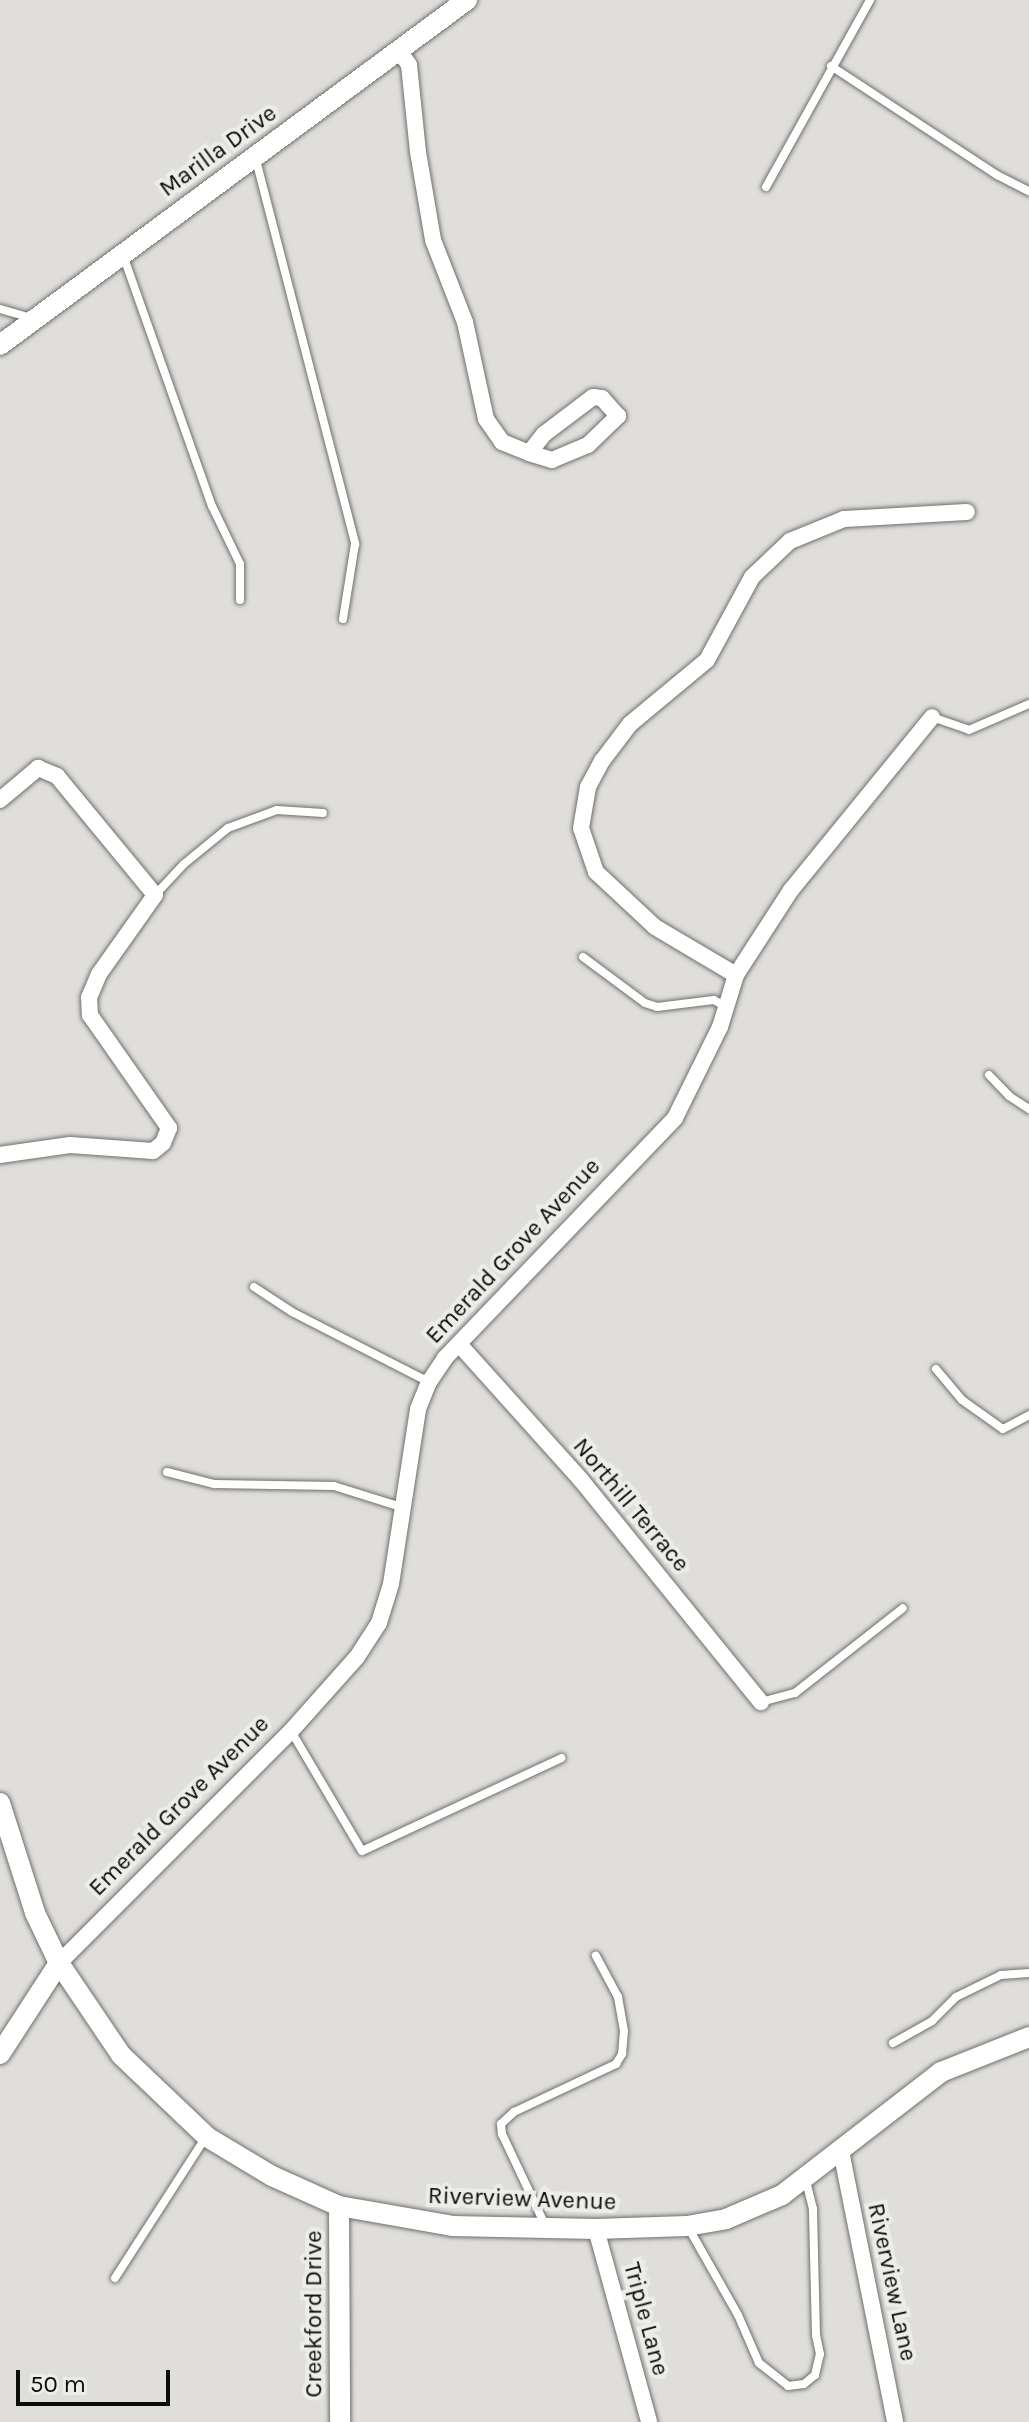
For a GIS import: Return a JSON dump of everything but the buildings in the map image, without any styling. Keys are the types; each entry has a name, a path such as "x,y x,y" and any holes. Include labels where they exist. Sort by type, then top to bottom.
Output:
{"street":[{"name":"Marilla Drive","path":"0,345 467,0"},
{"path":"400,52 409,65 418,152 433,240 465,322 486,419 502,442 529,453 552,460 588,445 618,416 602,398 593,397 544,434 529,453"},
{"path":"736,975 655,927 596,872 581,828 588,787 602,761 630,724 707,660 752,577 783,546 807,531 844,519 967,512"},
{"name":"Emerald Grove Avenue","path":"0,2054 59,1963 291,1731 357,1657 379,1623 391,1584 418,1409 429,1382 459,1344 675,1118 728,1008 736,975 791,890 932,717"},
{"path":"0,800 38,768 57,776 155,895 99,974 89,997 90,1015 164,1116 168,1135 153,1151 70,1145 0,1155"},
{"name":"Northill Terrace","path":"459,1344 581,1480 761,1702"},
{"path":"0,1803 35,1913 59,1963"},
{"name":"Riverview Avenue","path":"59,1963 121,2055 207,2137 272,2176 339,2206 452,2226 596,2229 687,2226 750,2211 782,2195 841,2151 902,2098 941,2072 1029,2037"},
{"name":"Riverview Lane","path":"841,2151 895,2422"},
{"name":"Creekford Drive","path":"339,2206 344,2420"},
{"name":"Triple Lane","path":"596,2229 649,2422"}],"lane":[{"path":"766,187 870,0"},
{"path":"831,66 997,175 1029,191"},
{"path":"255,155 355,544 343,619"},
{"path":"122,254 212,506 240,564 240,600"},
{"path":"0,309 35,319"},
{"path":"932,717 969,730 1029,704"},
{"path":"155,895 184,864 228,828 277,810 323,813"},
{"path":"583,957 645,1003 657,1007 694,1000 714,1000 728,1008"},
{"path":"989,1075 1009,1096 1029,1109"},
{"path":"254,1287 292,1312 429,1382"},
{"path":"936,1369 962,1400 1003,1429 1029,1415"},
{"path":"167,1472 214,1484 334,1486 401,1507"},
{"path":"761,1702 795,1693 903,1608"},
{"path":"291,1731 362,1851 561,1758"},
{"path":"546,2228 502,2134 501,2124 514,2112 616,2064 622,2054 624,2031 618,1997 596,1956"},
{"path":"893,2043 932,2021 956,1997 1001,1975 1029,1973"},
{"path":"115,2278 207,2137"},
{"path":"687,2226 738,2315 759,2363 788,2386 804,2384 815,2375 820,2354 816,2335 813,2209 805,2177"}]}
